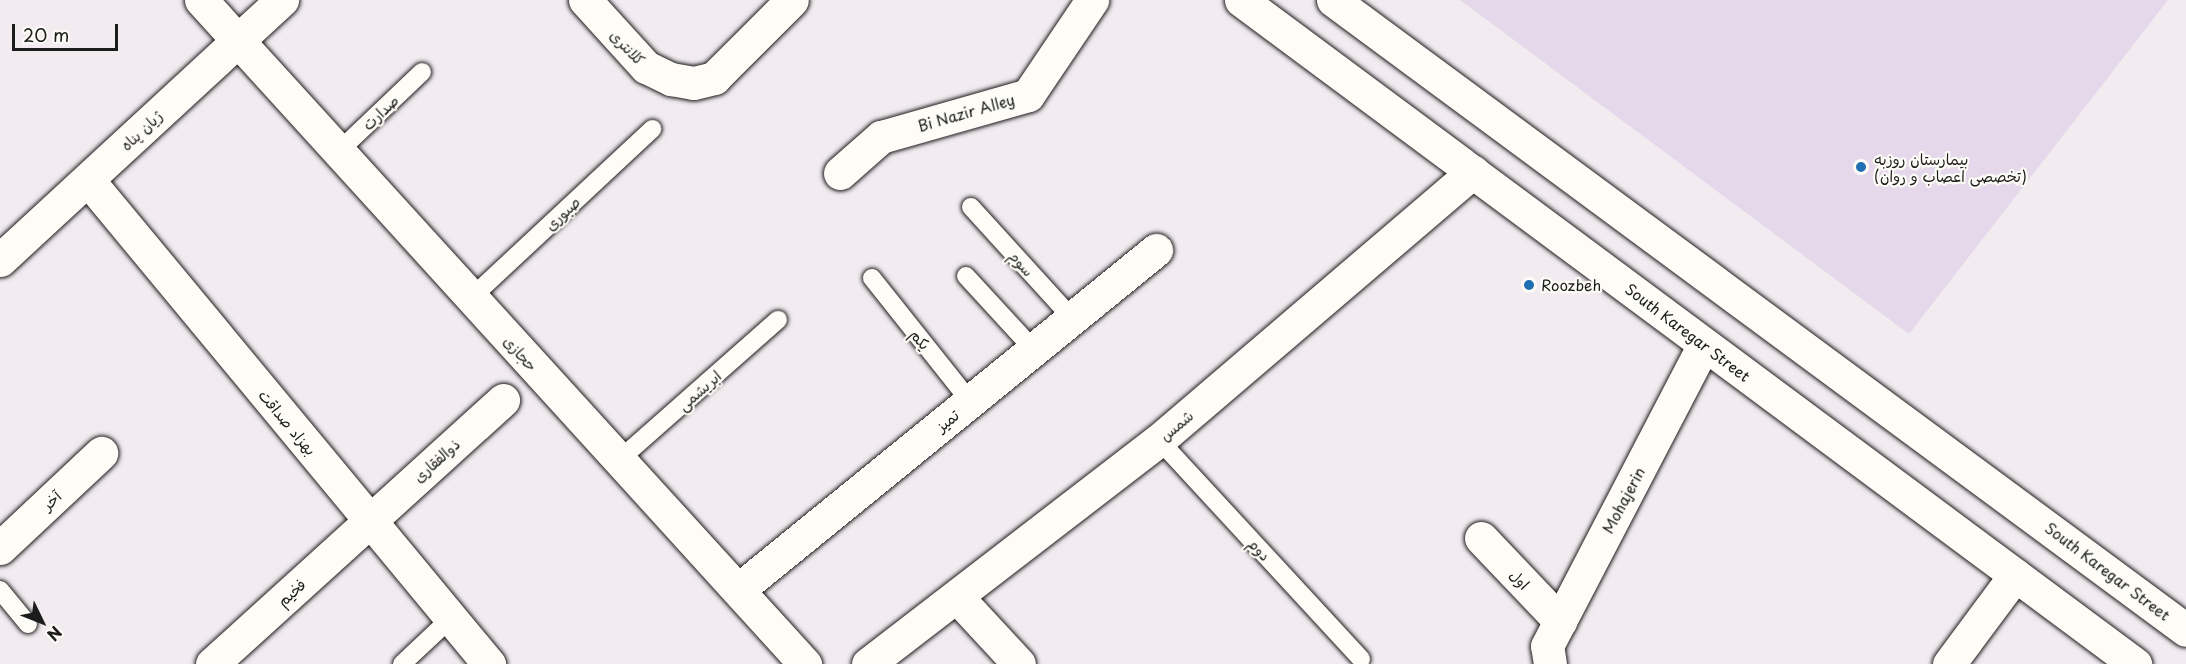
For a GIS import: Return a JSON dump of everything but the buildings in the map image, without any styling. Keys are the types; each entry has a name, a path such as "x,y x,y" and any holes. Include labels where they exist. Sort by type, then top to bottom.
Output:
{"street":[{"name":"حجازی","path":"201,0 805,664"},
{"name":"ژیان پناه","path":"0,260 282,0"},
{"name":"کلانتری","path":"585,0 646,67 671,80 694,83 714,78 792,0"},
{"name":"Bi Nazir Alley","path":"840,173 881,137 1028,94 1092,0"},
{"name":"South Karegar Street","path":"1241,0 2135,664"},
{"name":"South Karegar Street","path":"1333,0 2186,630"},
{"name":"شمس","path":"868,664 1159,440 1473,172"},
{"name":"بهزاد صداقت","path":"87,180 489,664"},
{"name":"تمیز","path":"738,590 1156,250"},
{"name":"Mohajerin","path":"1548,660 1547,646 1704,344"},
{"name":"ذوالفقاری","path":"370,520 502,400"},
{"name":"آخر","path":"0,548 101,453"},
{"name":"فخیم","path":"212,664 370,520"},
{"name":"اول","path":"1480,538 1560,621"},
{"path":"1949,664 2015,575"},
{"path":"957,597 1020,664"}],"lane":[{"name":"صدارت","path":"338,152 422,72"},
{"name":"صبوری","path":"471,298 652,129"},
{"name":"سوم","path":"971,207 1072,318"},
{"path":"966,276 1034,350"},
{"name":"یکم","path":"872,278 970,401"},
{"name":"ابریشمی","path":"619,460 778,320"},
{"name":"دوم","path":"1159,440 1361,659"},
{"path":"0,590 28,624"},
{"path":"402,664 451,618"}],"shaded area":[{"name":"بیمارستان روزبه (تخصصی اعصاب و روان)","path":"1460,0 2168,0 1909,334"}],"place":[{"name":"بیمارستان روزبه (تخصصی اعصاب و روان)","path":"1861,167"},
{"name":"Roozbeh","path":"1529,285"}]}
